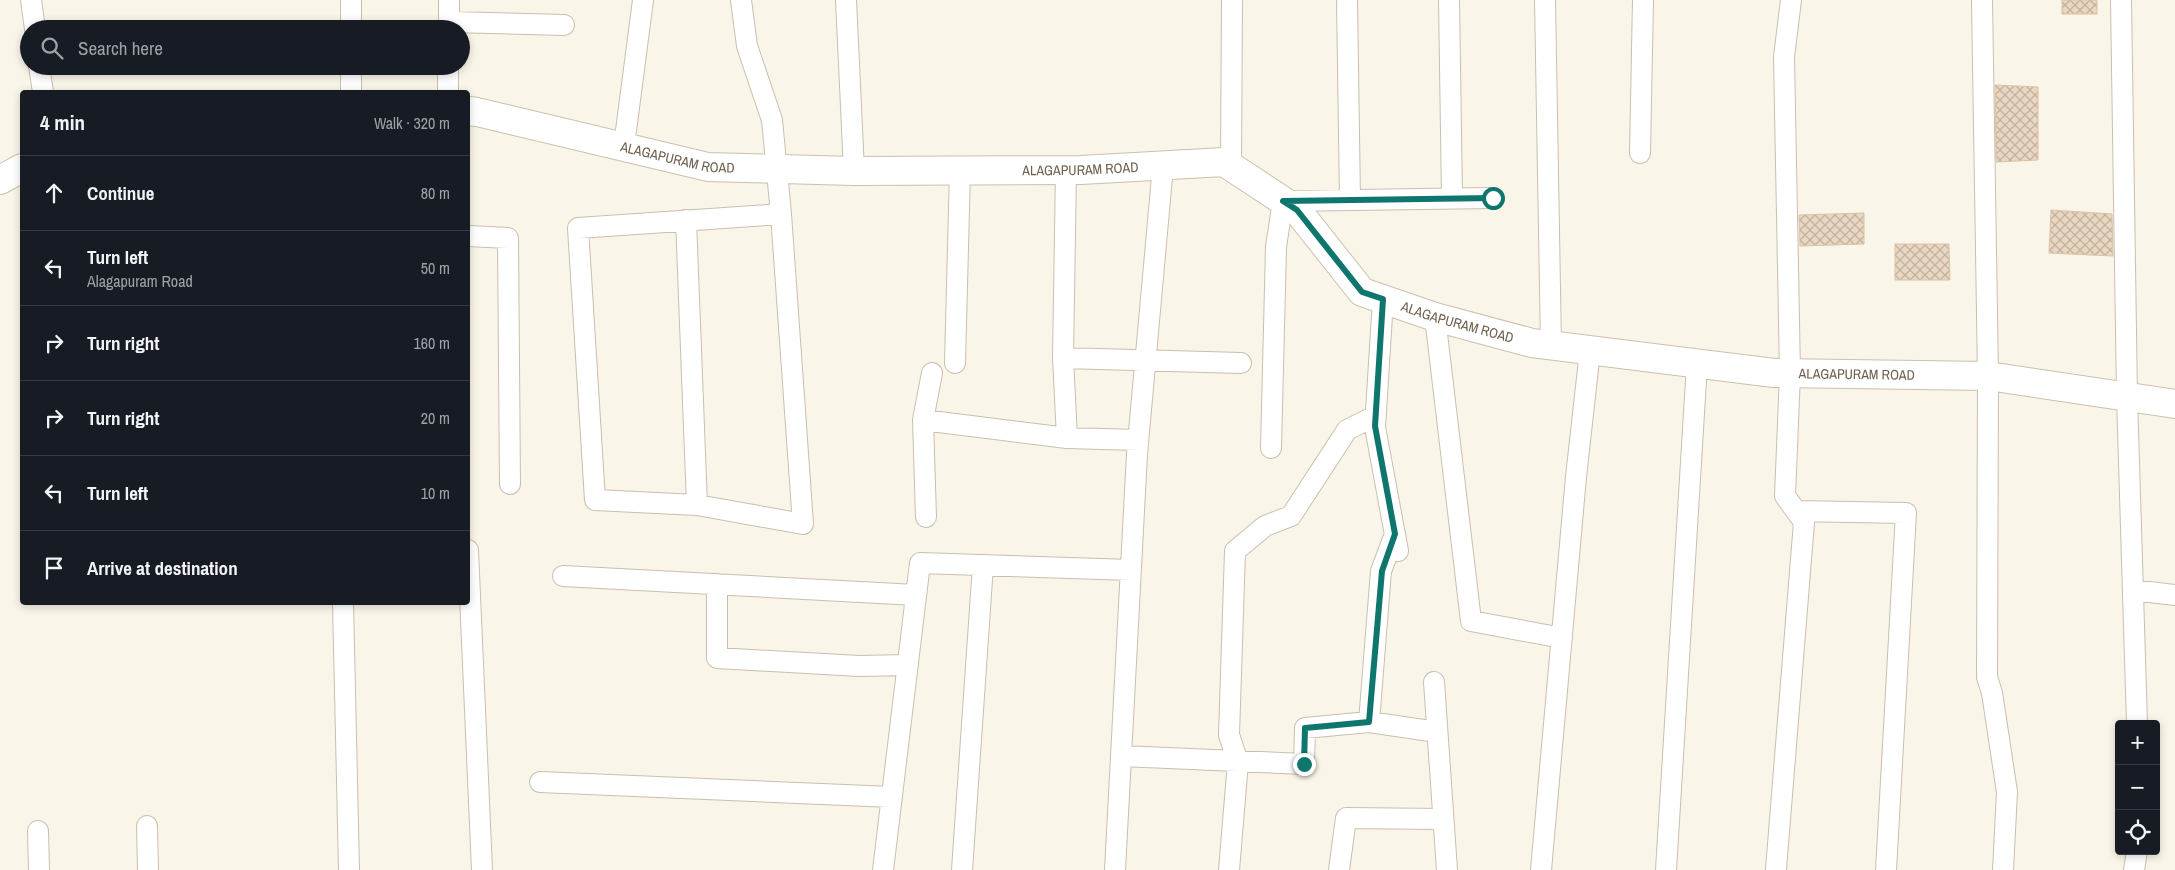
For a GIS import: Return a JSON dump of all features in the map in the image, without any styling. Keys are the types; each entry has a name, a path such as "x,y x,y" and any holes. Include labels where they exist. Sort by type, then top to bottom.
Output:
{"main road":[{"name":"ALAGAPURAM ROAD","path":"470,112 477,112 708,167 854,171 1066,170 1224,162 1297,210 1362,292 1435,317 1532,343 1790,374 1988,376 2175,404"},
{"path":"0,180 20,169"}],"street":[{"path":"31,0 34,20"},
{"path":"351,0 351,20"},
{"path":"449,0 449,20"},
{"path":"624,146 643,0"},
{"path":"741,0 747,46 772,120 778,169 803,524 697,506 595,500 578,228 781,214"},
{"path":"846,0 854,171"},
{"path":"1231,167 1232,0"},
{"path":"1347,0 1350,200"},
{"path":"1449,0 1452,198"},
{"path":"1545,0 1551,346"},
{"path":"1640,153 1643,0"},
{"path":"1779,870 1804,522 1784,496 1790,374 1784,57 1791,0"},
{"path":"1982,0 1988,376 1987,677 1992,693 2006,792 2003,870"},
{"path":"2121,0 2127,397 2137,720"},
{"path":"470,25 564,25"},
{"path":"40,75 43,90"},
{"path":"351,75 351,90"},
{"path":"448,75 448,90"},
{"path":"1115,870 1138,440 1163,166"},
{"path":"955,363 960,170"},
{"path":"1066,170 1063,358 1067,438"},
{"path":"1271,448 1276,247 1283,201 1493,198"},
{"path":"686,220 697,506"},
{"path":"470,236 508,238 510,484"},
{"path":"1369,722 1382,571 1396,542 1375,426 1383,299"},
{"path":"1435,317 1471,621 1562,638"},
{"path":"1541,870 1576,477 1590,351"},
{"path":"1063,358 1241,363"},
{"path":"1666,870 1697,364"},
{"path":"926,517 923,420 932,374"},
{"path":"1229,870 1238,762 1229,735 1235,552 1265,526 1291,516 1347,430 1375,416"},
{"path":"923,420 1067,438 1138,440"},
{"path":"1796,511 1906,513 1886,870"},
{"path":"883,870 920,563 1131,570"},
{"path":"962,870 983,565"},
{"path":"563,576 916,595"},
{"path":"717,584 717,658 859,666 908,665"},
{"path":"2133,590 2175,595"},
{"path":"343,605 349,870"},
{"path":"469,605 482,870"},
{"path":"1434,682 1447,870"},
{"path":"1121,756 1304,764 1305,728 1369,722 1437,732"},
{"path":"540,782 892,796"},
{"path":"1339,870 1346,818 1443,819"},
{"path":"147,826 148,870"},
{"path":"38,831 39,870"},
{"path":"2134,870 2136,855"}],"building":[{"path":"2062,0 2097,0 2097,14 2062,14"},
{"path":"1995,85 2038,87 2038,160 1996,162"},
{"path":"2051,210 2112,214 2113,256 2049,253"},
{"path":"1864,213 1864,244 1800,246 1799,215"},
{"path":"1895,244 1949,244 1950,280 1895,280"}],"route":[{"path":"1304,764 1305,728 1369,722 1382,571 1395,534 1375,426 1383,299 1362,292 1297,210 1283,201 1493,198"}]}
